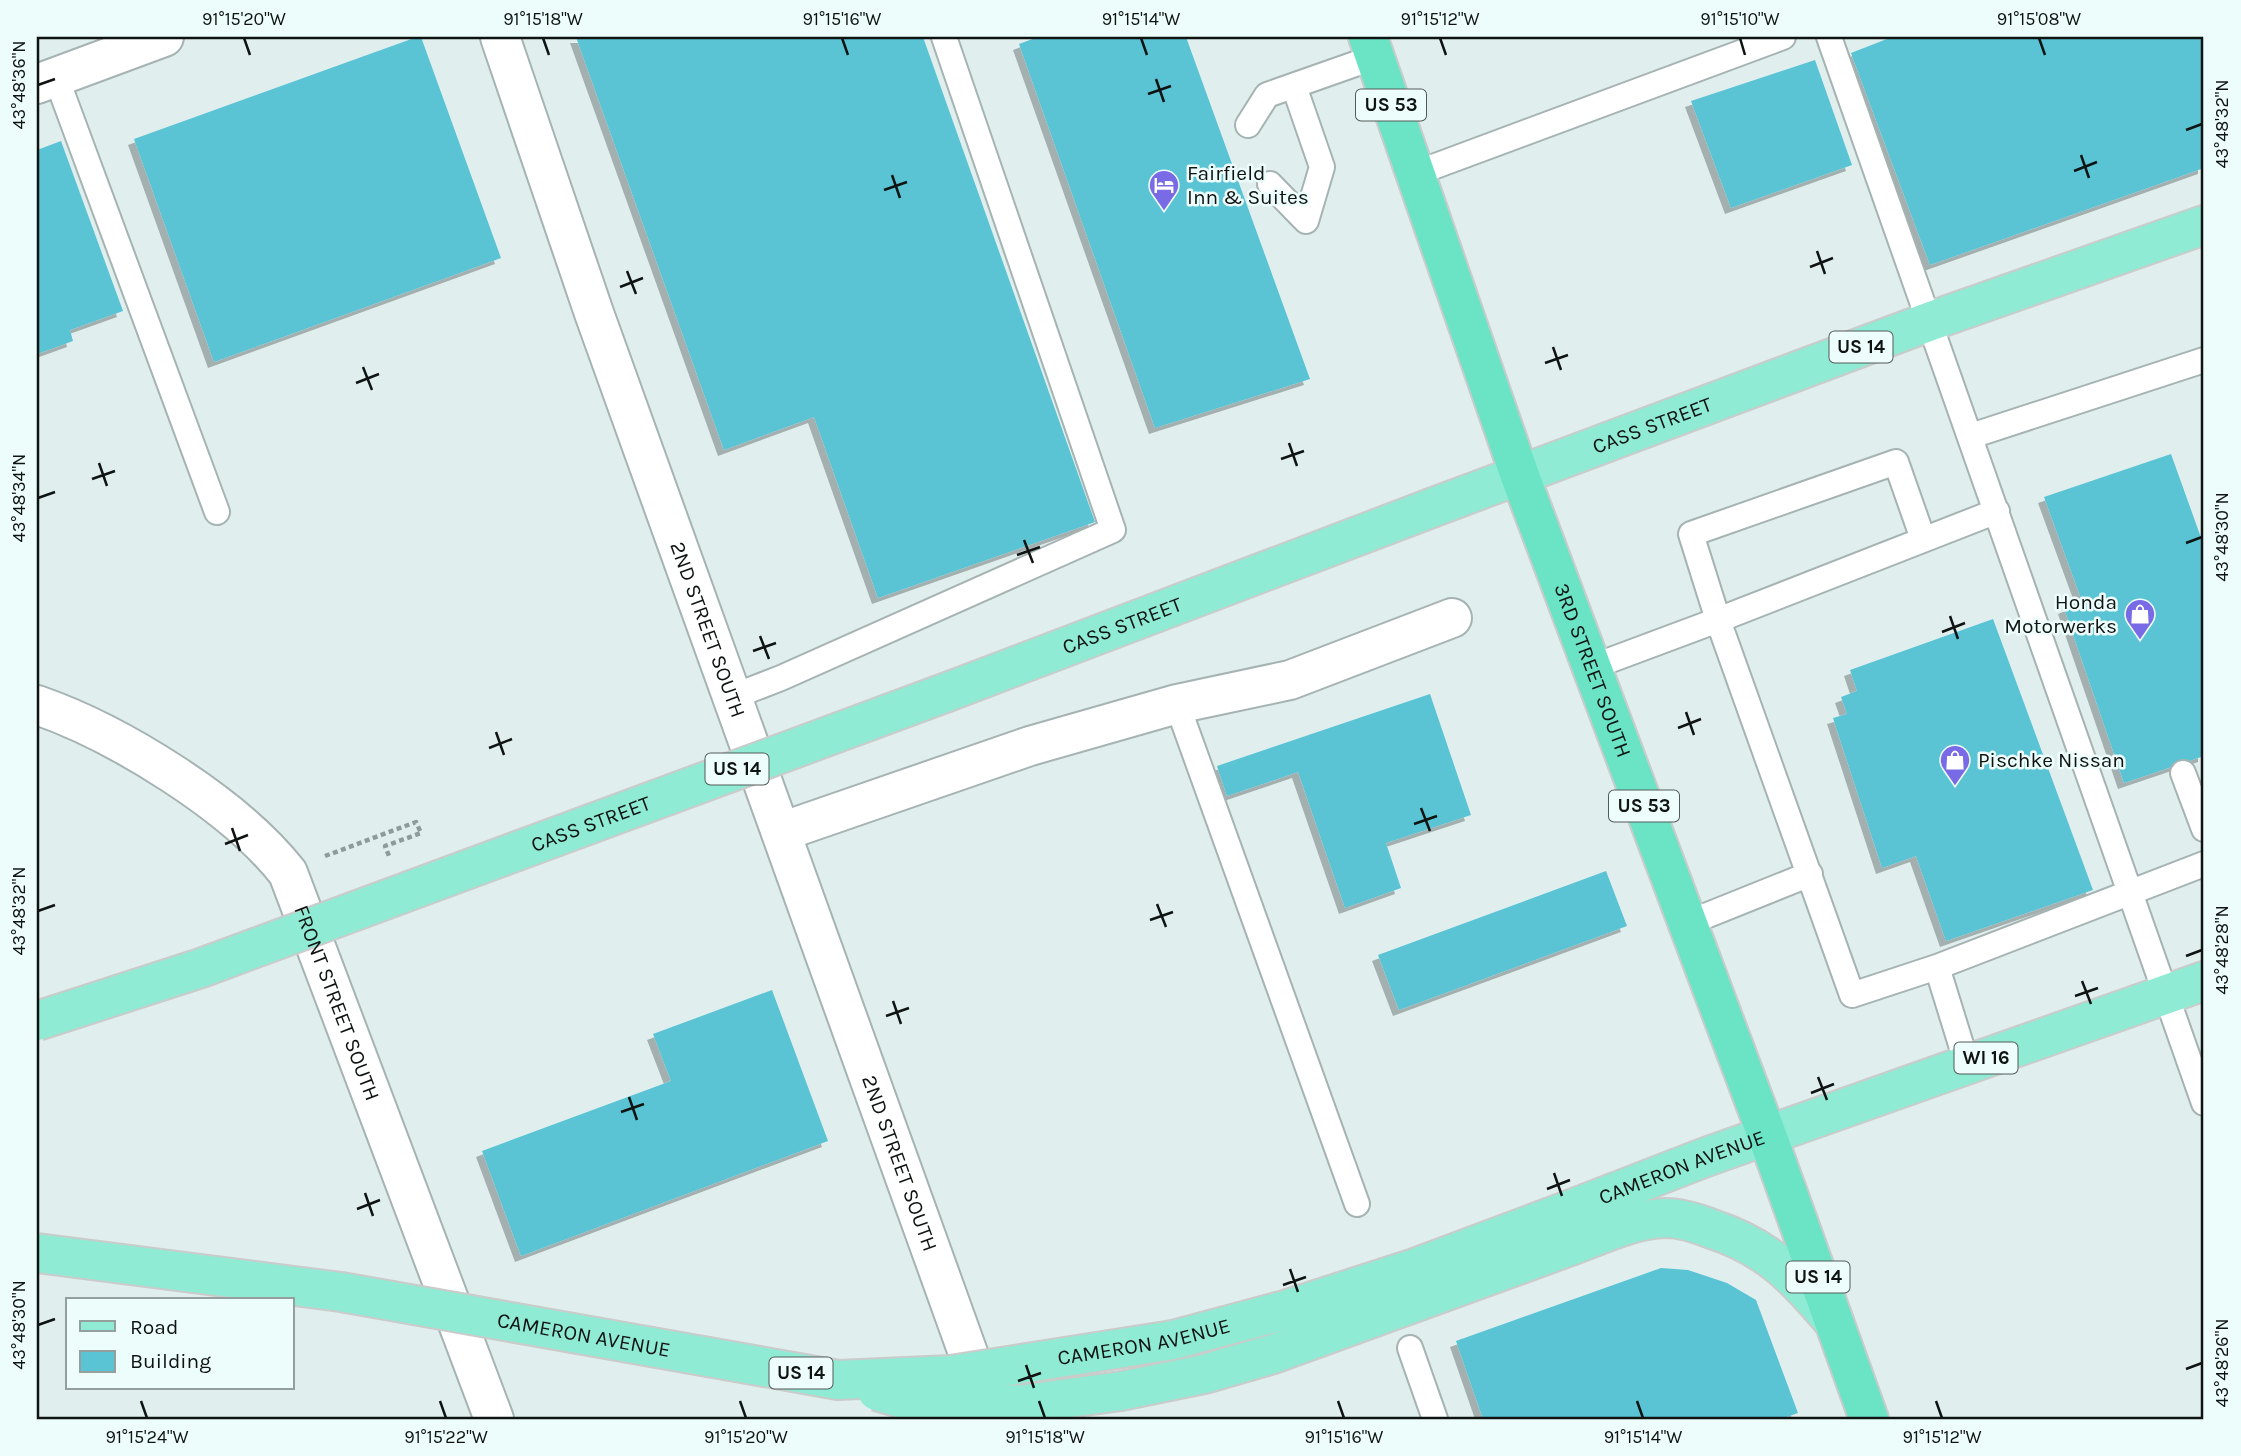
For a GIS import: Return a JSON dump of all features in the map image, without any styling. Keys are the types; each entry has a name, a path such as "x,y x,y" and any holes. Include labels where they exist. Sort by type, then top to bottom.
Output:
{"highway":[{"name":"3RD STREET SOUTH","path":"1371,47 1520,476 1768,1135 1869,1419"}],"main road":[{"name":"CASS STREET","path":"37,1021 201,968 950,691 1931,321 2204,225"},
{"name":"CAMERON AVENUE","path":"37,1253 341,1292 838,1380 951,1375 1173,1340 1284,1310 1415,1268 1556,1233 1768,1135 2204,981"},
{"path":"1556,1233 1665,1219 1689,1221 1732,1235 1769,1254 1789,1270 1834,1322"}],"street":[{"path":"46,80 164,37"},
{"name":"2ND STREET SOUTH","path":"499,37 594,313 992,1419"},
{"path":"781,832 1030,746 1177,704 1290,680 1452,618"},
{"name":"FRONT STREET SOUTH","path":"37,705 139,753 206,796 269,848 288,873 494,1419"},
{"name":"CASS STREET","path":"312,935 758,769"}],"lane":[{"path":"732,697 781,678 1113,530 944,37"},
{"path":"1415,174 1783,37"},
{"path":"1829,37 2204,1103"},
{"path":"1248,124 1267,96 1294,86 1371,47"},
{"path":"46,80 217,512"},
{"path":"1270,184 1306,221 1322,167 1294,86"},
{"path":"1971,436 2204,360"},
{"path":"1923,539 1896,462 1691,534 1718,620 1852,995 1937,967 2204,864"},
{"path":"1592,667 1997,511"},
{"path":"1177,704 1357,1204"},
{"path":"2183,773 2204,829"},
{"path":"1688,923 1810,874"},
{"path":"1937,967 1967,1065"},
{"path":"1410,1348 1436,1419"}],"path":[{"path":"325,856 416,822 421,833 386,846 391,860"}],"building":[{"path":"421,37 501,258 214,362 134,139"},
{"path":"576,37 923,37 1095,522 878,598 814,417 724,450"},
{"name":"Fairfield Inn & Suites","path":"1038,37 1186,37 1310,379 1155,428 1019,44"},
{"path":"1892,37 2200,37 2204,49 2204,168 1930,265 1851,53"},
{"path":"1815,60 1852,165 1731,208 1691,101"},
{"path":"61,141 123,311 70,330 73,341 37,354 37,150"},
{"name":"Honda Motorwerks","path":"2171,454 2204,546 2204,756 2124,783 2064,608 2082,601 2044,497"},
{"name":"Pischke Nissan","path":"1993,619 2093,890 1946,941 1916,856 1882,868 1833,718 1847,714 1841,697 1857,691 1850,670"},
{"path":"1430,694 1471,815 1386,843 1401,888 1345,908 1298,772 1227,796 1217,766"},
{"path":"1606,871 1627,926 1399,1010 1378,955"},
{"path":"772,990 828,1141 521,1256 482,1151 671,1081 653,1034"},
{"path":"1661,1268 1688,1270 1727,1283 1756,1300 1798,1413 1781,1419 1483,1419 1456,1341"}],"place":[{"name":"Fairfield Inn & Suites","path":"1164,212"},
{"name":"Honda Motorwerks","path":"2140,641"},
{"name":"Pischke Nissan","path":"1955,787"}]}
